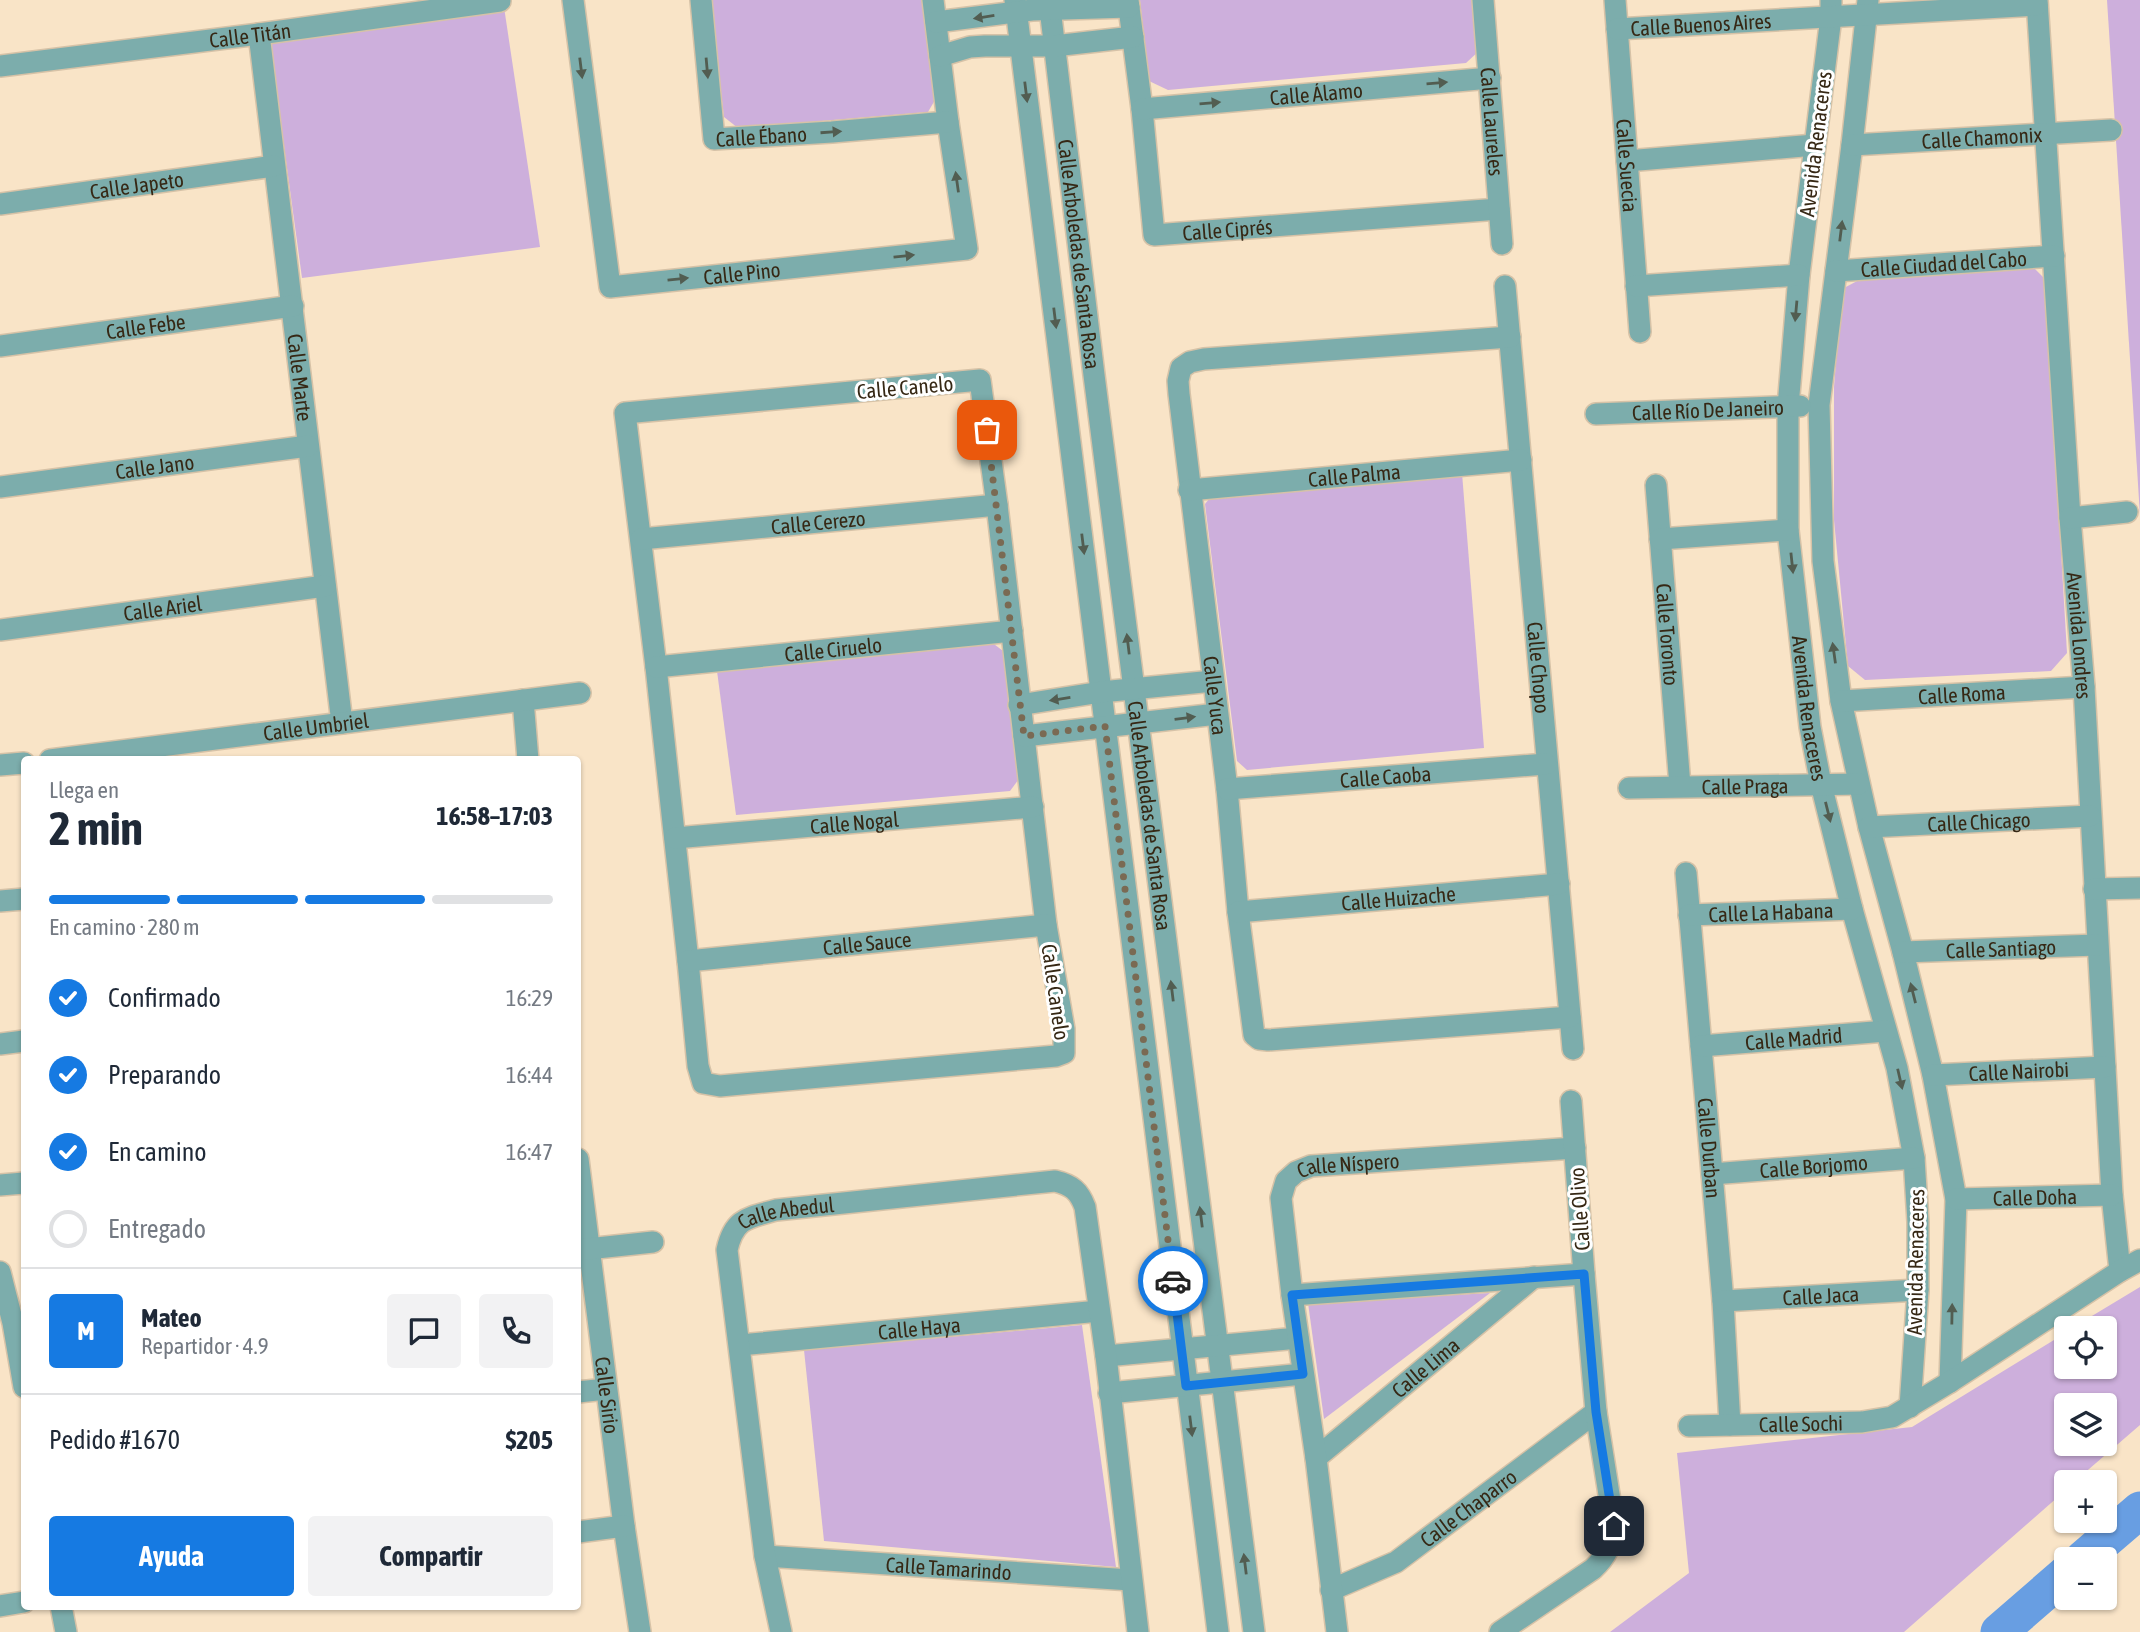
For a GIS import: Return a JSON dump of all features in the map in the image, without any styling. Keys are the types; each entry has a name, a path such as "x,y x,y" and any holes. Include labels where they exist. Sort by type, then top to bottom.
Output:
{"street":[{"name":"Calle Pino","path":"573,0 610,287 967,249 933,0"},
{"name":"Calle Ébano","path":"701,0 714,139 948,122"},
{"name":"Calle Laureles","path":"1483,0 1502,244"},
{"name":"Calle Suecia","path":"1615,0 1640,332"},
{"name":"Calle Titán","path":"0,66 259,34 434,5 500,1"},
{"name":"Calle Buenos Aires","path":"1617,29 1831,8 2037,3"},
{"name":"Avenida Londres","path":"2037,3 2070,518 2084,687 2112,1195 2120,1271"},
{"name":"Calle Ciprés","path":"1032,6 1128,4 1142,109 1154,235 1499,209"},
{"path":"936,22 1032,6"},
{"name":"Calle Arboledas de Santa Rosa","path":"1032,6 1139,723 1254,1632"},
{"name":"Calle Arboledas de Santa Rosa","path":"1032,6 1101,692 1218,1632"},
{"name":"Avenida Renaceres","path":"1831,8 1799,275 1788,407 1788,530 1807,704 1821,784 1852,909 1897,1068 1914,1158 1918,1290 1910,1407"},
{"name":"Avenida Renaceres","path":"1867,8 1819,405 1823,561 1841,701 1869,827 1933,1075 1956,1199 1950,1382"},
{"name":"Calle Marte","path":"259,34 342,723"},
{"path":"940,56 978,47 1037,46 1133,37"},
{"name":"Calle Álamo","path":"1142,109 1490,78"},
{"name":"Calle Chamonix","path":"1852,145 2111,130"},
{"path":"1627,161 1815,145"},
{"name":"Calle Japeto","path":"0,204 274,166"},
{"name":"Calle Ciudad del Cabo","path":"1836,271 2054,256"},
{"path":"1636,286 1799,275"},
{"name":"Calle Chopo","path":"1505,286 1573,1049"},
{"name":"Calle Febe","path":"0,346 293,306"},
{"name":"Calle Yuca","path":"1510,337 1204,359 1190,362 1181,368 1178,381 1254,1035 1268,1040 1570,1017"},
{"name":"Calle Canelo","path":"980,380 997,505 1046,925 1065,1039 1064,1053 1056,1056 710,1086 703,1083 699,1073 656,667 625,413 980,380"},
{"name":"Calle Río De Janeiro","path":"1596,414 1819,405"},
{"name":"Calle Jano","path":"0,487 308,446"},
{"name":"Calle Palma","path":"1189,490 1521,460"},
{"name":"Calle Toronto","path":"1657,485 1680,786"},
{"name":"Calle Cerezo","path":"641,538 997,505"},
{"path":"2070,518 2127,512"},
{"path":"1660,538 1788,530"},
{"name":"Calle Ariel","path":"0,629 325,586"},
{"name":"Calle Ciruelo","path":"656,667 1012,631"},
{"path":"1020,705 1101,692 1213,681"},
{"name":"Calle Roma","path":"1841,701 2084,687"},
{"name":"Calle Umbriel","path":"82,756 580,693"},
{"path":"523,700 528,756"},
{"path":"1024,736 1217,714"},
{"path":"0,765 21,762"},
{"name":"Calle Caoba","path":"1227,789 1546,764"},
{"name":"Calle Praga","path":"1629,788 1859,784"},
{"name":"Calle Nogal","path":"675,838 1033,807"},
{"name":"Calle Chicago","path":"1869,827 2090,816"},
{"name":"Calle Durban","path":"1686,873 1723,1301 1730,1425"},
{"name":"Calle Huizache","path":"1238,912 1559,884"},
{"path":"2094,889 2140,888"},
{"path":"0,901 21,899"},
{"name":"Calle La Habana","path":"1689,915 1852,909"},
{"name":"Calle Sauce","path":"688,961 1046,925"},
{"name":"Calle Santiago","path":"1903,952 2097,945"},
{"name":"Calle Madrid","path":"1701,1046 1886,1031"},
{"path":"0,1044 21,1041"},
{"name":"Calle Nairobi","path":"1933,1075 2105,1067"},
{"name":"Calle Olivo","path":"1500,1632 1593,1569 1608,1551 1614,1526 1596,1412 1571,1101"},
{"name":"Calle Níspero","path":"1337,1632 1281,1198 1286,1181 1296,1172 1311,1166 1575,1148"},
{"name":"Calle Borjomo","path":"1712,1174 1914,1158"},
{"name":"Calle Abedul","path":"781,1632 765,1556 727,1250 735,1227 749,1218 776,1210 1055,1181 1069,1185 1080,1193 1086,1207 1138,1632"},
{"path":"0,1185 21,1183"},
{"name":"Calle Doha","path":"1956,1199 2112,1195"},
{"name":"Calle Sirio","path":"581,1213 583,1249 606,1389 639,1632"},
{"path":"583,1249 653,1242"},
{"name":"Calle Sochi","path":"1689,1426 1862,1422 1892,1417 2140,1260"},
{"path":"0,1272 13,1322 21,1369"},
{"path":"1292,1295 1584,1274"},
{"name":"Calle Lima","path":"1316,1458 1534,1277"},
{"name":"Calle Jaca","path":"1723,1301 1918,1290"},
{"name":"Calle Haya","path":"740,1345 1098,1311"},
{"path":"1105,1356 1298,1338"},
{"path":"1110,1393 1303,1374"},
{"path":"581,1392 606,1389"},
{"name":"Calle Chaparro","path":"1331,1590 1396,1562 1596,1412"},
{"path":"581,1532 624,1526"},
{"name":"Calle Tamarindo","path":"765,1556 1131,1580"},
{"path":"0,1606 21,1602"},
{"path":"62,1610 66,1632"}],"shaded area":[{"path":"710,0 923,0 935,100 928,112 738,128 724,117"},
{"path":"1140,0 1475,0 1480,50 1466,63 1168,90 1149,81"},
{"path":"2107,0 2140,0 2140,515"},
{"path":"504,7 540,247 302,278 270,43"},
{"path":"2031,265 2045,279 2067,653 2051,671 1865,680 1848,666 1834,520 1834,387 1842,289 1861,279"},
{"path":"1462,473 1484,748 1247,770 1237,761 1205,504 1214,493"},
{"path":"990,641 1003,651 1022,775 1010,791 736,815 717,671"},
{"path":"2140,1287 2140,1425 2117,1445 2117,1393 2054,1393 2054,1456 2104,1456 2088,1470 2054,1470 2054,1500 1904,1632 1610,1632 1689,1573 1677,1453 1912,1427 2054,1340 2054,1379 2117,1379 2117,1316 2092,1316"},
{"path":"1490,1293 1324,1419 1308,1303"},
{"path":"1082,1325 1116,1567 824,1541 804,1350"}],"waterway":[{"path":"2097,1547 2140,1510"},
{"path":"1999,1632 2054,1584"}],"way so far":[{"path":"987,430 1024,736 1105,726 1173,1281"}],"route":[{"path":"1173,1281 1186,1386 1303,1374 1292,1295 1584,1274 1596,1412 1614,1526"}]}
